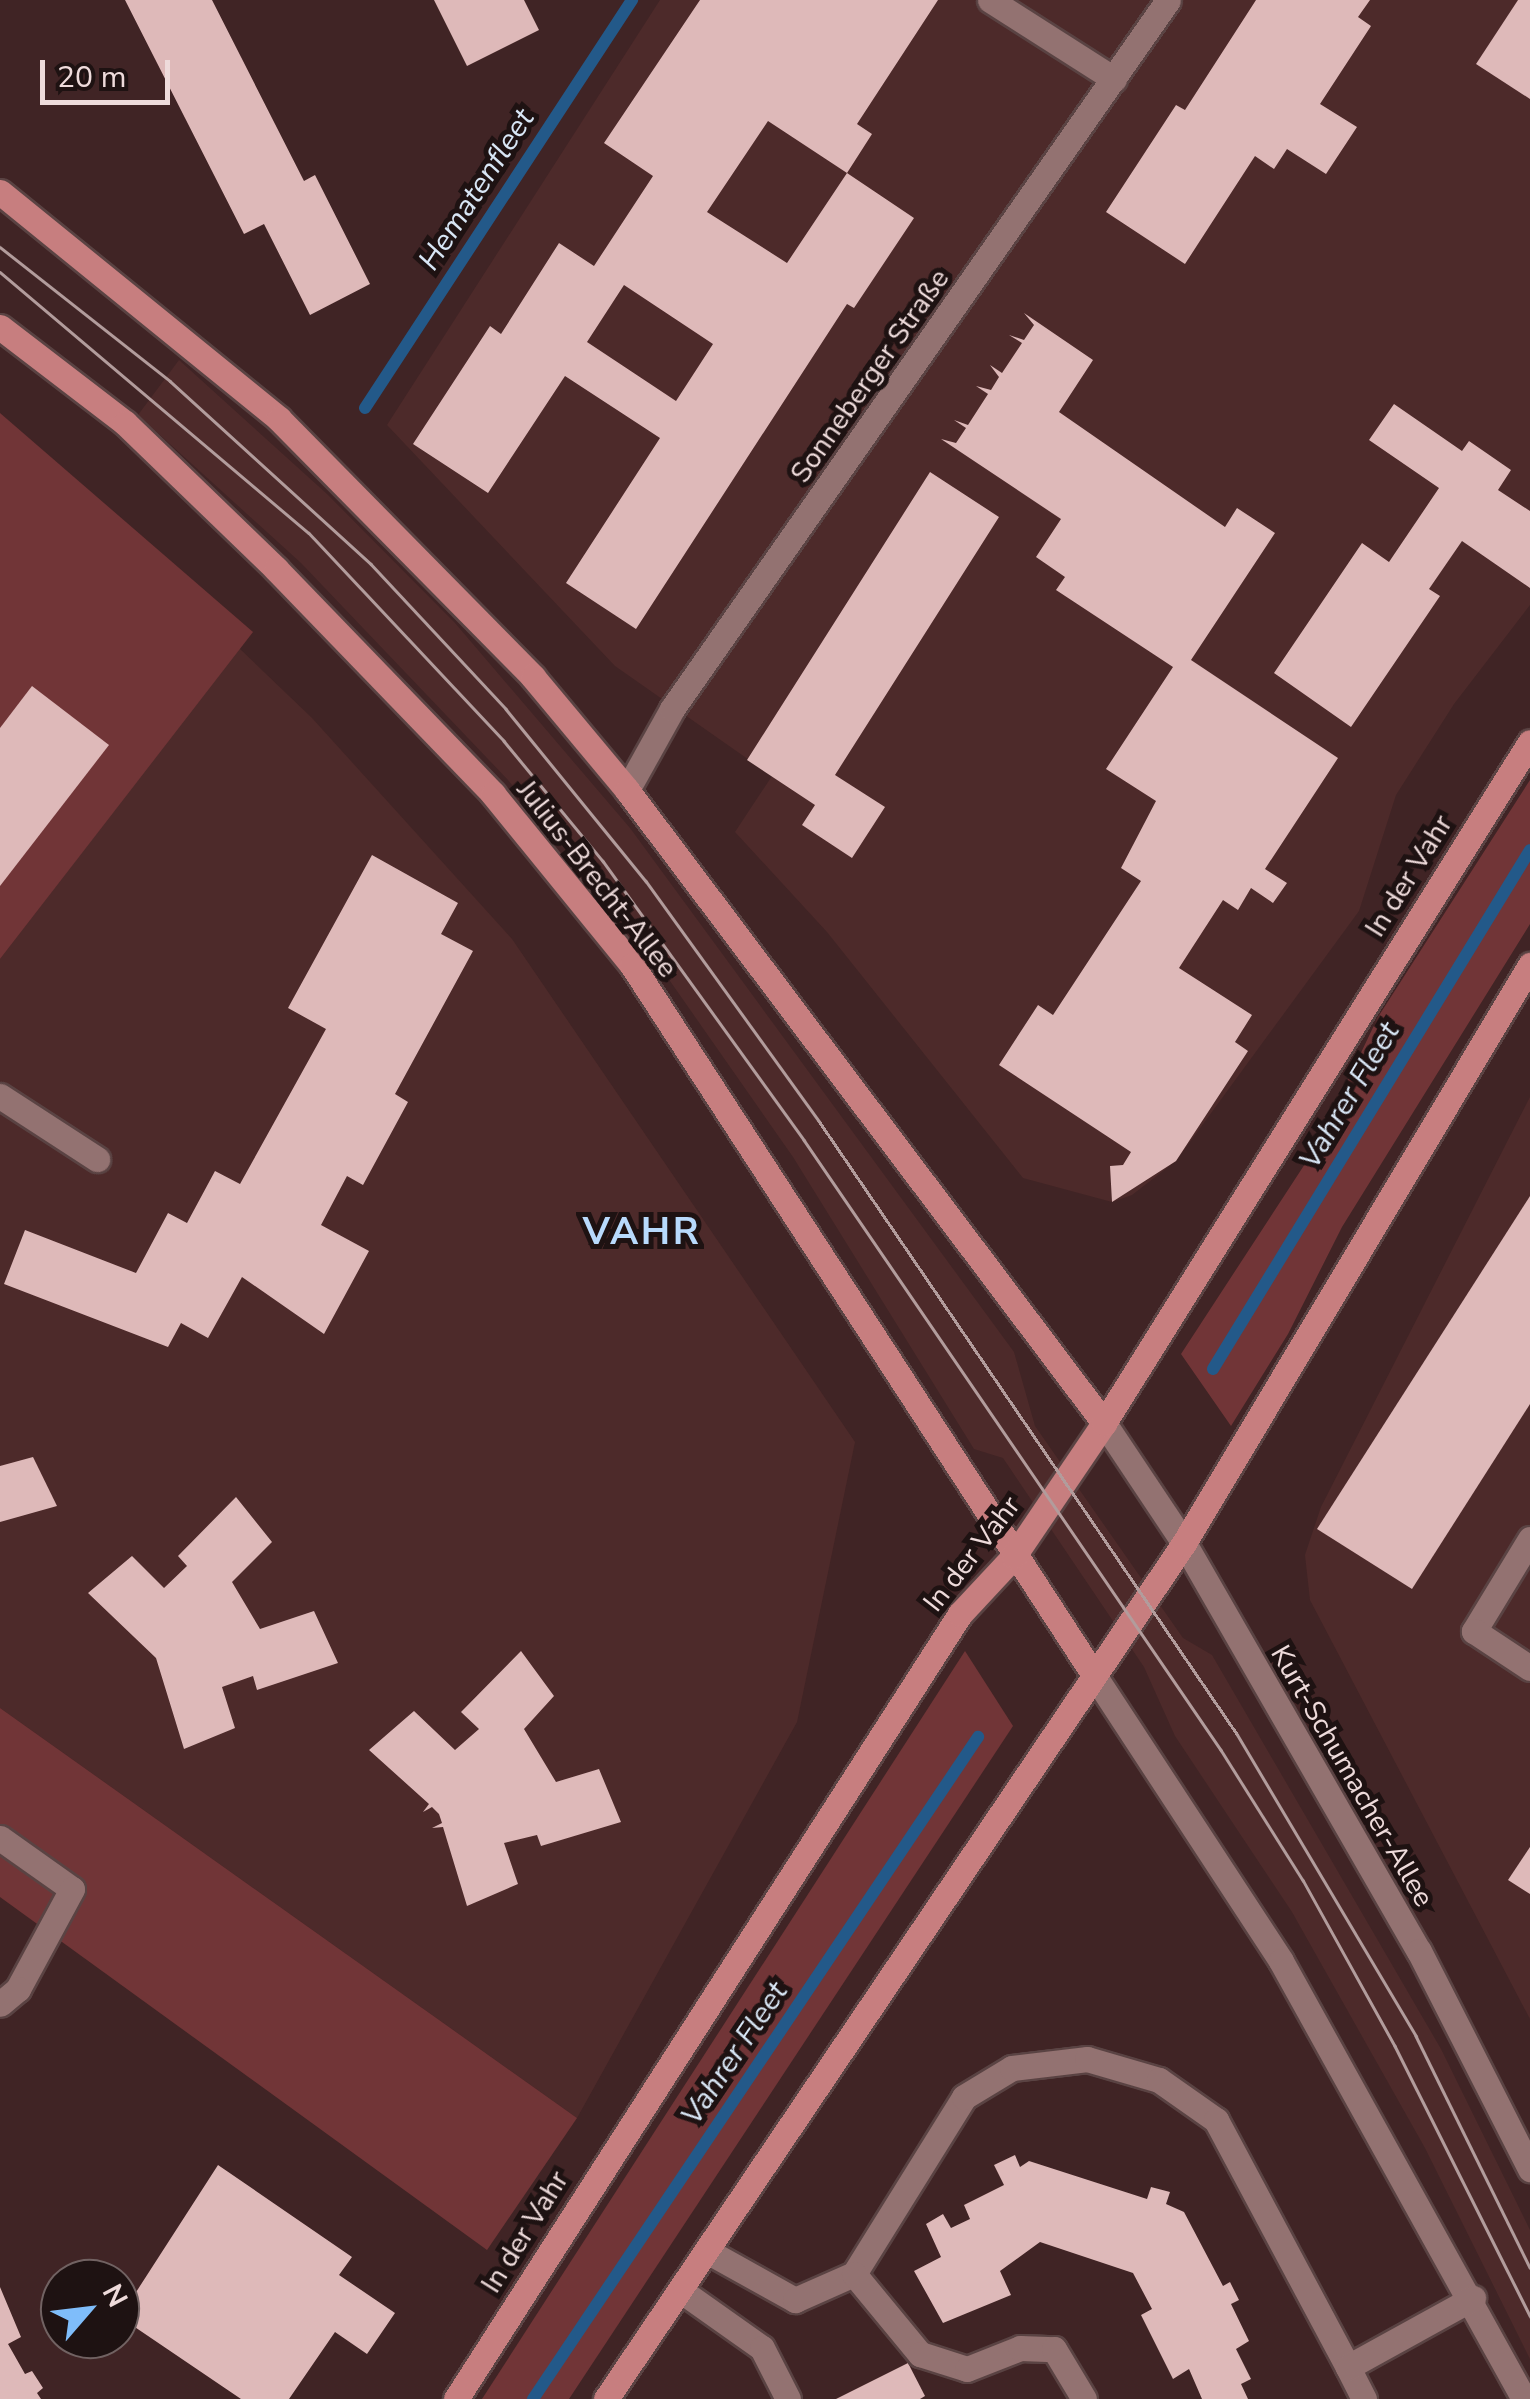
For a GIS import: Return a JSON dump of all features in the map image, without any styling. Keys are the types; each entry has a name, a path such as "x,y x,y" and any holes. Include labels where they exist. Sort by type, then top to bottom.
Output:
{"main road":[{"path":"0,192 279,418 364,499 532,677 627,790 1104,1423"},
{"name":"Julius-Brecht-Allee","path":"0,327 138,436 492,794 632,965 1092,1672"},
{"name":"In der Vahr","path":"456,2399 960,1614 1014,1556 1104,1423 1530,742"},
{"path":"606,2399 1092,1672 1184,1542 1530,964"}],"street":[{"path":"990,0 1114,79"},
{"name":"Sonneberger Straße","path":"627,790 672,708 1168,0"},
{"path":"0,1096 97,1159"},
{"name":"Kurt-Schumacher-Allee","path":"1104,1423 1184,1542 1419,1951 1530,2169"},
{"path":"1530,1539 1474,1630 1530,1668"},
{"path":"1092,1672 1281,1961 1473,2298 1524,2399"},
{"path":"0,1838 72,1889 9,1996"},
{"path":"708,2250 796,2300 854,2274 964,2096 1012,2068 1087,2059 1159,2080 1216,2120 1364,2399"},
{"path":"854,2274 920,2354 967,2369 1020,2348 1054,2349 1084,2399"},
{"path":"680,2290 762,2348 788,2399"},
{"path":"1348,2367 1473,2298"}],"shaded area":[{"path":"660,0 1530,0 1530,605 1454,704 1396,795 1359,911 1176,1161 1132,1195 1112,1202 1023,1178 827,932 735,832 772,776 615,666 387,425"},
{"path":"179,360 327,494 455,623 630,828 1014,1352 1035,1426 1183,1638 1212,1655 1441,2049 1530,2230 1530,2359 1425,2148 1292,1912 1175,1736 1144,1667 1003,1458 974,1449 793,1157 656,961 508,780 301,563 138,415"},
{"path":"0,413 253,632 0,959"},
{"path":"239,648 312,718 512,939 855,1442 797,1722 577,2118 0,1708 0,959"},
{"path":"1530,780 1530,924 1342,1227 1288,1334 1231,1426 1181,1354 1316,1147 1378,1017"},
{"path":"1530,1097 1530,2019 1310,1600 1305,1555 1321,1507"},
{"path":"965,1651 1013,1726 569,2399 482,2399"},
{"path":"0,1708 577,2118 487,2250 0,1897"}],"building":[{"path":"125,0 212,0 304,181 315,175 370,284 310,315 264,224 244,234"},
{"path":"434,0 524,0 539,30 467,66"},
{"path":"700,0 938,0 857,124 872,134 847,173 914,218 854,308 847,304 636,629 566,583 660,438 565,376 488,493 413,444 490,326 501,334 559,243 594,266 653,176 604,143","holes":["768,121 847,173 787,263 707,212","624,285 713,344 676,401 587,342"]},
{"path":"1256,0 1370,0 1358,17 1371,26 1320,104 1357,127 1326,174 1287,149 1274,169 1255,156 1185,264 1106,212 1176,105 1185,110"},
{"path":"1518,0 1530,0 1530,99 1476,64"},
{"path":"1024,313 1093,360 1059,412 1225,527 1237,508 1275,533 1191,660 1338,758 1265,869 1287,883 1273,903 1251,888 1238,910 1223,900 1179,968 1252,1015 1235,1042 1248,1051 1176,1161 1112,1202 1110,1166 1123,1165 1131,1152 999,1065 1038,1005 1053,1015 1141,881 1121,868 1156,801 1106,769 1173,667 1056,590 1065,577 1036,557 1061,519 941,439 956,443 966,428 954,420 968,425 988,394 976,386 991,390 999,377 990,365 1002,373 1022,343 1009,335 1024,340 1034,325"},
{"path":"1394,404 1462,451 1469,441 1511,470 1498,490 1530,511 1530,588 1462,541 1429,589 1440,596 1351,727 1274,673 1362,543 1389,562 1439,488 1369,440"},
{"path":"930,472 999,517 835,775 885,807 852,858 802,825 815,805 747,760"},
{"path":"32,686 109,745 0,886 0,728"},
{"path":"372,855 458,903 441,934 473,951 395,1094 408,1102 363,1185 347,1176 321,1225 369,1251 324,1334 242,1277 208,1338 181,1323 168,1347 4,1284 25,1230 136,1273 168,1213 187,1223 215,1171 240,1184 326,1029 288,1008"},
{"path":"1530,1196 1530,1404 1412,1589 1317,1529"},
{"path":"33,1457 57,1506 0,1522 0,1466"},
{"path":"236,1497 272,1542 232,1582 260,1629 314,1611 338,1663 257,1690 253,1676 222,1687 235,1728 184,1749 156,1658 88,1593 132,1556 164,1588 187,1566 178,1556"},
{"path":"521,1651 554,1696 524,1729 556,1782 599,1769 621,1822 541,1846 537,1835 504,1843 518,1884 467,1906 443,1827 432,1828 442,1823 439,1814 432,1807 423,1812 429,1804 369,1750 414,1711 455,1750 479,1729 461,1712"},
{"path":"1530,1847 1530,1894 1508,1880"},
{"path":"1015,2155 1020,2167 1029,2161 1147,2199 1151,2187 1170,2192 1166,2204 1184,2212 1223,2286 1230,2282 1239,2300 1231,2304 1249,2341 1236,2349 1251,2379 1241,2384 1248,2399 1202,2399 1189,2369 1173,2379 1141,2315 1152,2309 1133,2273 1040,2242 1000,2271 1011,2295 943,2323 914,2271 941,2257 926,2224 943,2214 951,2228 970,2219 964,2205 1004,2185 994,2165"},
{"path":"218,2165 352,2257 339,2275 395,2313 367,2354 335,2332 289,2399 241,2399 140,2331 140,2286"},
{"path":"0,2287 21,2337 8,2344 25,2374 32,2371 43,2388 37,2393 41,2399 0,2399"},
{"path":"908,2363 925,2396 920,2399 836,2399"}],"waterway":[{"name":"Hematenfleet","path":"365,408 632,0"},
{"name":"Vahrer Fleet","path":"1213,1369 1530,850"},
{"name":"Vahrer Fleet","path":"533,2399 978,1737"}],"tram line":[{"path":"0,247 170,381 371,564 506,709 646,881 819,1121 1237,1734 1416,2036 1530,2268"},
{"path":"0,272 309,533 504,741 603,861 804,1140 1221,1750 1303,1880 1395,2046 1530,2316"}],"district":[{"name":"VAHR","path":"642,1232"}]}
